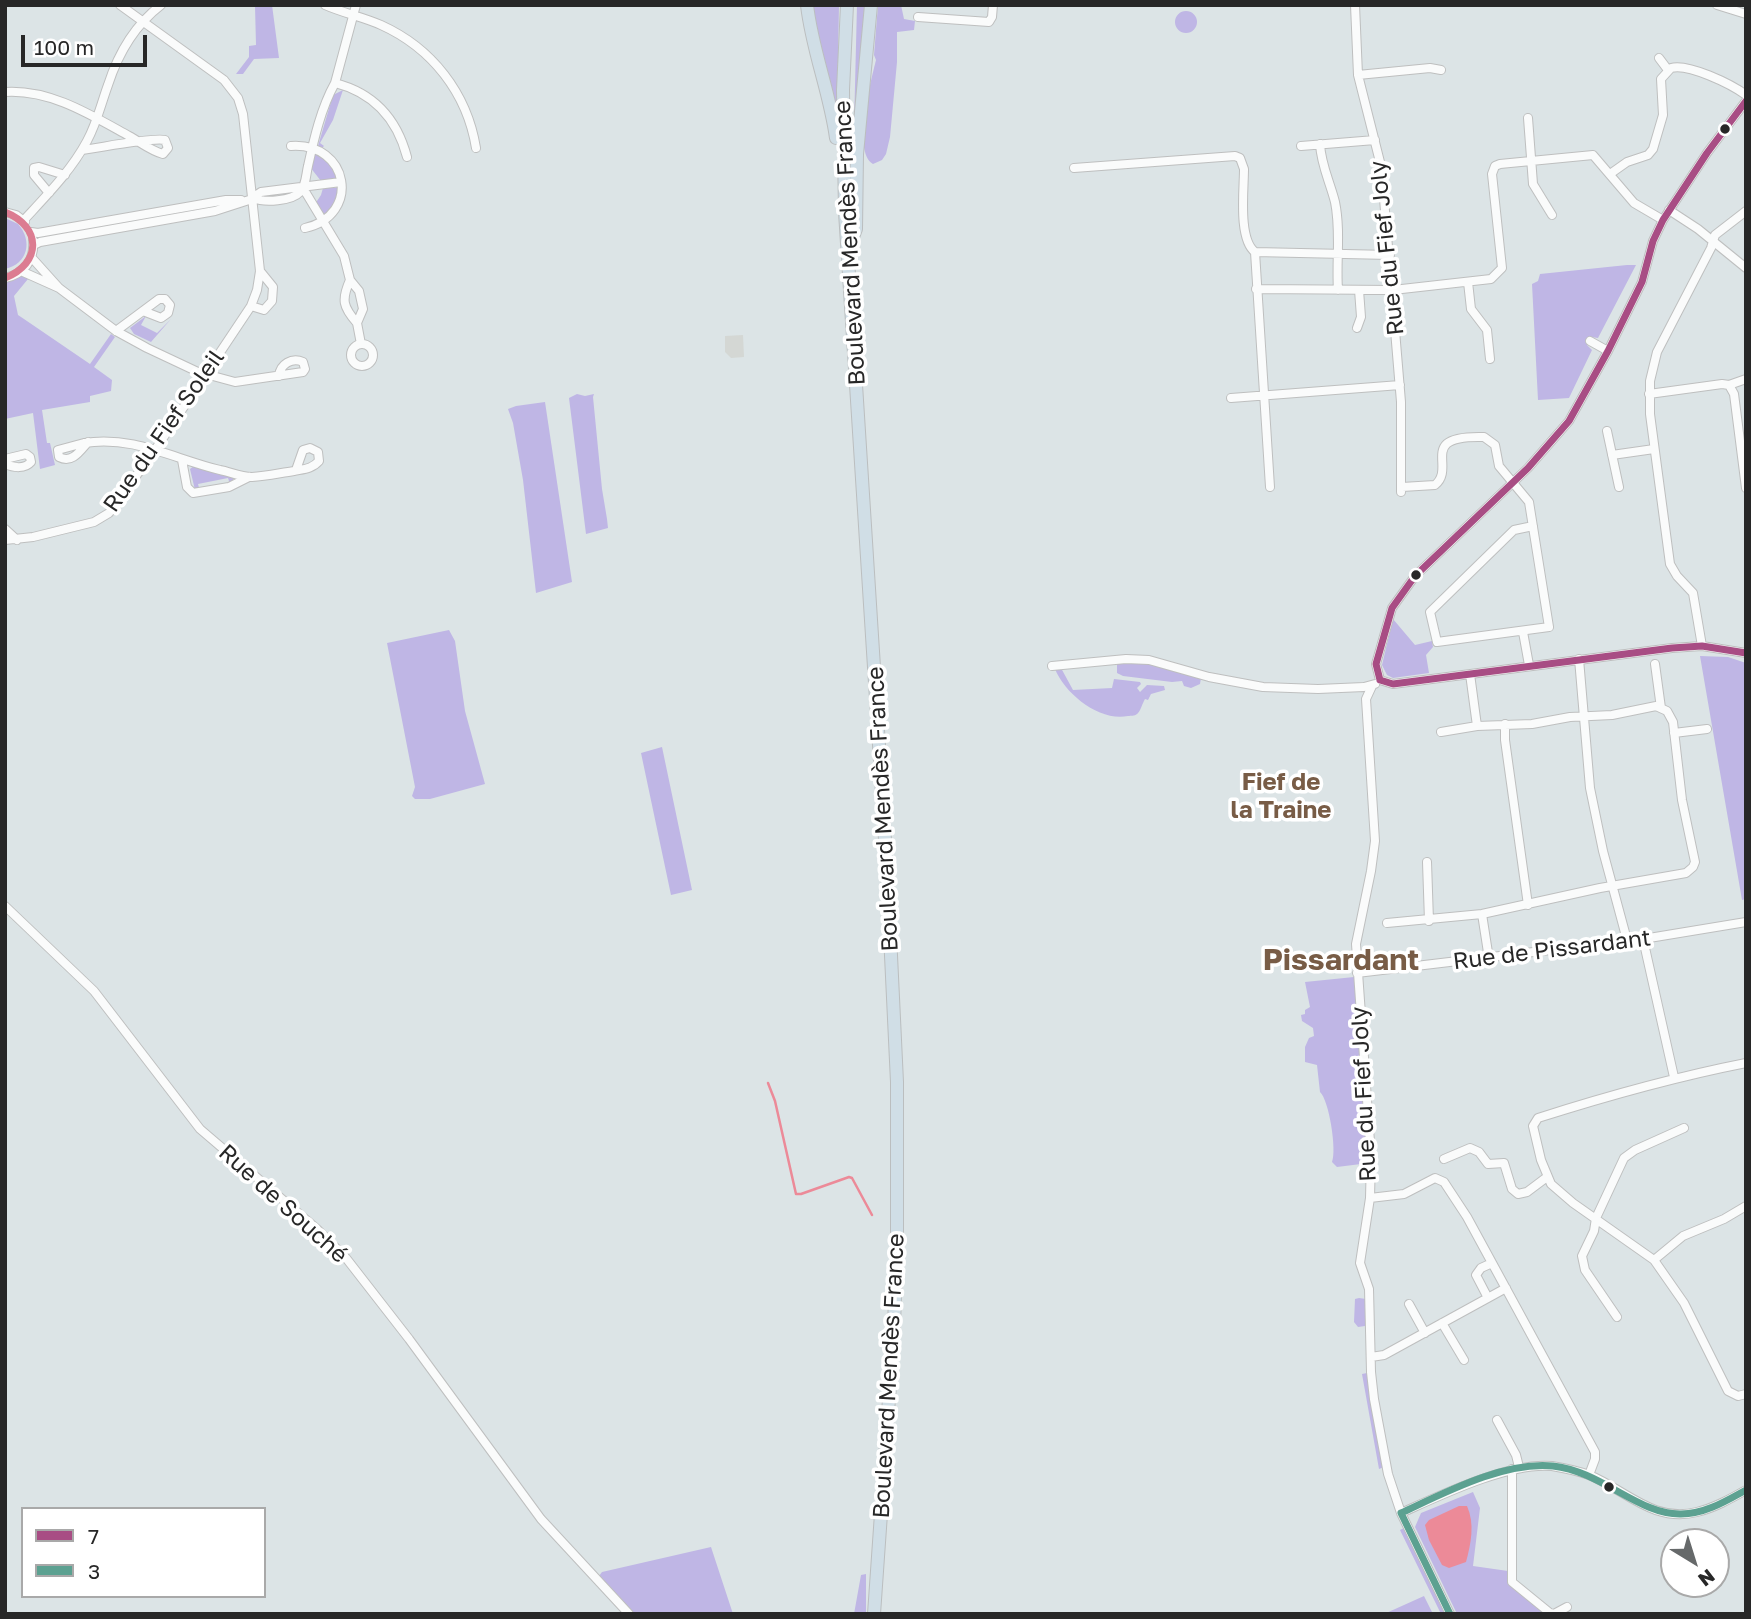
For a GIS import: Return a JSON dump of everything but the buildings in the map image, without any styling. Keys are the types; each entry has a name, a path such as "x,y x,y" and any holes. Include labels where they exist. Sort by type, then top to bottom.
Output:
{"main road":[{"path":"807,5 832,112 838,152 841,209 845,212"},
{"name":"Boulevard Mendès France","path":"850,5 843,90 845,212 887,871 897,1082 894,1327 874,1614"},
{"name":"Boulevard Mendès France","path":"850,5 848,90 851,242 894,906 902,1082 900,1322 880,1614"},
{"path":"851,242 856,229 856,154 871,5"}],"street":[{"name":"Rue du Fief Soleil","path":"5,540 17,540 94,522 115,508 251,306 260,271 243,114 235,92 224,79 120,5"},
{"path":"23,221 65,175 82,150 97,118 114,68 142,21 161,5"},
{"path":"325,5 383,26 410,42 442,70 462,102 471,123 476,148"},
{"path":"356,5 303,188 344,257 350,280 358,289 363,310 357,323 361,344"},
{"path":"918,17 989,22 993,5"},
{"name":"Rue du Fief Joly","path":"1354,5 1359,75 1380,162 1390,255 1400,386 1401,489 1435,485 1441,480 1441,457 1446,446 1456,438 1481,437 1493,442 1499,466 1514,482"},
{"path":"1717,5 1746,14"},
{"path":"1659,58 1668,70"},
{"path":"1610,174 1624,163 1648,155 1653,149 1663,115 1661,79 1674,66 1726,83 1746,95"},
{"path":"1359,75 1430,68 1441,71"},
{"path":"335,83 360,93 383,110 398,130 407,157"},
{"path":"6,94 19,91 45,96 97,118 140,142 82,150"},
{"path":"1380,680 1376,664 1387,619 1399,596 1415,576 1550,445 1569,421 1646,274 1653,241 1663,220 1707,153 1746,101"},
{"path":"1528,118 1534,187 1552,215"},
{"path":"1301,146 1375,140"},
{"path":"1320,144 1322,163 1335,201 1338,290"},
{"path":"291,146 322,151 340,173 341,195 337,207 323,222 305,228"},
{"path":"1256,289 1393,290 1491,279 1500,272 1502,263 1493,169 1500,164 1590,154 1598,159 1634,203 1663,220"},
{"path":"1074,168 1235,156 1240,159 1244,169 1245,238 1255,252 1390,255"},
{"path":"49,193 34,175 34,168 65,175"},
{"path":"34,245 215,211 254,198 261,192 341,182"},
{"path":"31,232 38,233 226,200 244,201"},
{"path":"1669,210 1746,268"},
{"path":"1702,646 1693,593 1670,564 1649,394 1657,352 1715,236 1746,211"},
{"path":"5,212 23,221 31,232 34,245 32,258 21,271 5,278"},
{"path":"1255,252 1270,487"},
{"path":"32,258 59,288 116,331 148,349 206,374 236,382 279,376"},
{"path":"21,271 59,288"},
{"name":"Rue du Fief Soleil","path":"251,306 264,310 272,301 273,287 260,271"},
{"path":"350,280 344,293 346,313 357,323"},
{"path":"1468,282 1471,309 1487,330 1490,359"},
{"path":"1357,328 1361,317 1359,290"},
{"path":"116,331 144,311"},
{"path":"1590,341 1608,351"},
{"path":"1649,394 1729,385 1746,379"},
{"path":"1729,385 1734,394 1746,488"},
{"path":"1231,398 1400,386"},
{"path":"1607,431 1619,487"},
{"path":"88,442 122,441 181,460 249,477"},
{"path":"1612,455 1654,449"},
{"path":"181,460 187,487 193,492 229,486 249,477 296,470"},
{"path":"1514,482 1530,502 1549,627 1437,642 1430,612 1514,530 1533,526"},
{"path":"5,529 17,540"},
{"path":"1523,632 1529,665"},
{"path":"1380,680 1393,684 1529,665 1702,646 1746,653"},
{"path":"1052,666 1116,659 1149,660 1209,677 1263,687 1318,689 1372,686 1380,680"},
{"path":"1579,659 1590,788 1627,940"},
{"path":"1655,664 1661,708"},
{"path":"1470,674 1477,726"},
{"name":"Rue du Fief Joly","path":"1372,686 1366,699 1375,841 1357,934 1357,973 1371,1156 1370,1198 1359,1258 1369,1295 1374,1399 1388,1474 1401,1513 1450,1614"},
{"path":"1387,923 1482,914 1686,873 1693,867 1671,716 1661,708 1441,732"},
{"path":"1505,724 1528,905"},
{"path":"1674,733 1707,729"},
{"path":"1427,862 1429,921"},
{"name":"Rue de Souché","path":"5,906 94,991 200,1129 317,1229 346,1258 409,1339 541,1520 629,1614"},
{"path":"1482,914 1489,959"},
{"name":"Rue de Pissardant","path":"1357,973 1643,939 1746,922"},
{"path":"1643,939 1674,1077"},
{"path":"1746,1063 1674,1077 1538,1118 1533,1126 1547,1177 1559,1192 1654,1260 1684,1303 1728,1391 1738,1396 1746,1394"},
{"path":"1617,1317 1582,1262 1596,1218 1624,1158 1635,1150 1684,1128"},
{"path":"1444,1159 1470,1149 1479,1152 1488,1164 1504,1163 1512,1189 1518,1194 1527,1192 1547,1177"},
{"path":"1370,1198 1404,1194 1432,1180 1441,1180 1467,1217 1595,1452 1589,1475"},
{"path":"1654,1260 1683,1236 1724,1219 1746,1206"},
{"path":"1488,1298 1476,1275 1481,1268 1492,1263"},
{"path":"1371,1357 1378,1357 1425,1333 1506,1288"},
{"path":"1409,1304 1425,1333"},
{"path":"1442,1323 1464,1360"},
{"path":"1497,1420 1516,1455 1511,1582 1550,1613 1554,1614 1567,1607"},
{"path":"1401,1513 1516,1468 1551,1466 1589,1475 1639,1505 1673,1514 1703,1510 1746,1490"}],"shaded area":[{"path":"241,5 272,5 279,58 254,59 243,74 236,74 249,57 249,46 256,45 255,6"},
{"path":"813,5 839,5 837,115 818,39"},
{"path":"857,5 868,5 854,126"},
{"path":"878,5 901,5 904,19 915,21 914,30 897,32 890,137 886,154 882,160 873,164 867,157 863,131 876,60 874,55"},
{"path":"1186,11 1194,14 1197,22 1194,30 1186,33 1178,30 1175,22 1178,14"},
{"path":"343,90 333,120 320,143 324,146 322,148 318,146 333,95"},
{"path":"315,152 331,164 337,178 321,181 310,167"},
{"path":"323,188 338,188 334,204 324,217 315,204"},
{"path":"5,218 18,224 27,244 19,262 5,269"},
{"path":"1636,265 1598,338 1591,337 1587,345 1592,350 1569,398 1538,400 1532,284 1538,281 1540,274"},
{"path":"24,274 28,279 14,296 18,315 90,364 111,334 115,337 94,367 112,380 111,391 90,396 90,402 42,410 47,443 50,443 55,465 40,469 33,413 5,419 5,282"},
{"path":"146,316 141,325 157,333 171,319 151,342 134,334 130,328"},
{"path":"743,335 744,357 731,358 725,352 725,336"},
{"path":"577,394 594,394 608,528 586,534 569,398"},
{"path":"545,402 572,582 536,593 523,480 508,409"},
{"path":"194,466 233,477 233,481 230,484 228,478 198,484 200,491 195,490 190,469"},
{"path":"1393,619 1415,645 1432,641 1433,647 1426,655 1429,673 1393,678 1387,675 1382,665"},
{"path":"449,630 455,641 465,711 485,784 430,799 415,799 412,796 415,787 387,643"},
{"path":"1700,656 1728,657 1746,663 1746,899 1742,900"},
{"path":"1117,663 1153,663 1201,678 1200,684 1191,688 1184,686 1182,681 1123,676 1117,673"},
{"path":"1061,668 1073,690 1112,688 1114,679 1140,682 1137,688 1140,692 1147,685 1164,686 1165,690 1151,694 1148,700 1145,699 1135,715 1106,715 1085,704 1067,688 1055,669"},
{"path":"662,747 692,890 671,895 641,753"},
{"path":"1354,977 1363,1057 1369,1163 1337,1167 1332,1162 1334,1147 1331,1126 1320,1092 1317,1065 1305,1062 1305,1047 1309,1038 1314,1036 1313,1028 1302,1021 1301,1015 1310,1007 1305,982"},
{"path":"1355,1299 1366,1299 1365,1326 1358,1327 1354,1322"},
{"path":"1367,1373 1384,1467 1379,1469 1362,1374"},
{"path":"1473,1492 1480,1508 1473,1566 1508,1571 1508,1584 1545,1614 1457,1614 1415,1527 1421,1513"},
{"path":"1459,1506 1467,1506 1472,1527 1471,1541 1466,1562 1449,1568 1442,1565 1429,1540 1425,1525 1429,1520"},
{"path":"1404,1528 1445,1614 1441,1614 1400,1530"},
{"path":"711,1547 733,1614 635,1614 599,1576 602,1572"},
{"path":"866,1574 866,1614 854,1614 861,1575"},
{"path":"1424,1596 1433,1614 1384,1614"}],"waterway":[{"path":"768,1083 775,1101 796,1194 849,1177 872,1215"}],"transit line":[{"name":"7","path":"1380,680 1376,664 1392,608 1415,576 1528,468 1569,421 1642,282 1653,241 1663,220 1707,153 1746,101"},
{"path":"5,212 26,227 33,245 26,263 5,278"},
{"name":"7","path":"1380,680 1393,684 1672,648 1702,646 1746,653"},
{"name":"3","path":"1401,1513 1475,1480 1515,1468 1534,1466 1571,1470 1650,1508 1681,1514 1715,1506 1746,1490"},
{"name":"3","path":"1401,1513 1450,1614"}],"district":[{"name":"Fief de la Traine","path":"1281,796"},
{"name":"Pissardant","path":"1341,960"}]}
